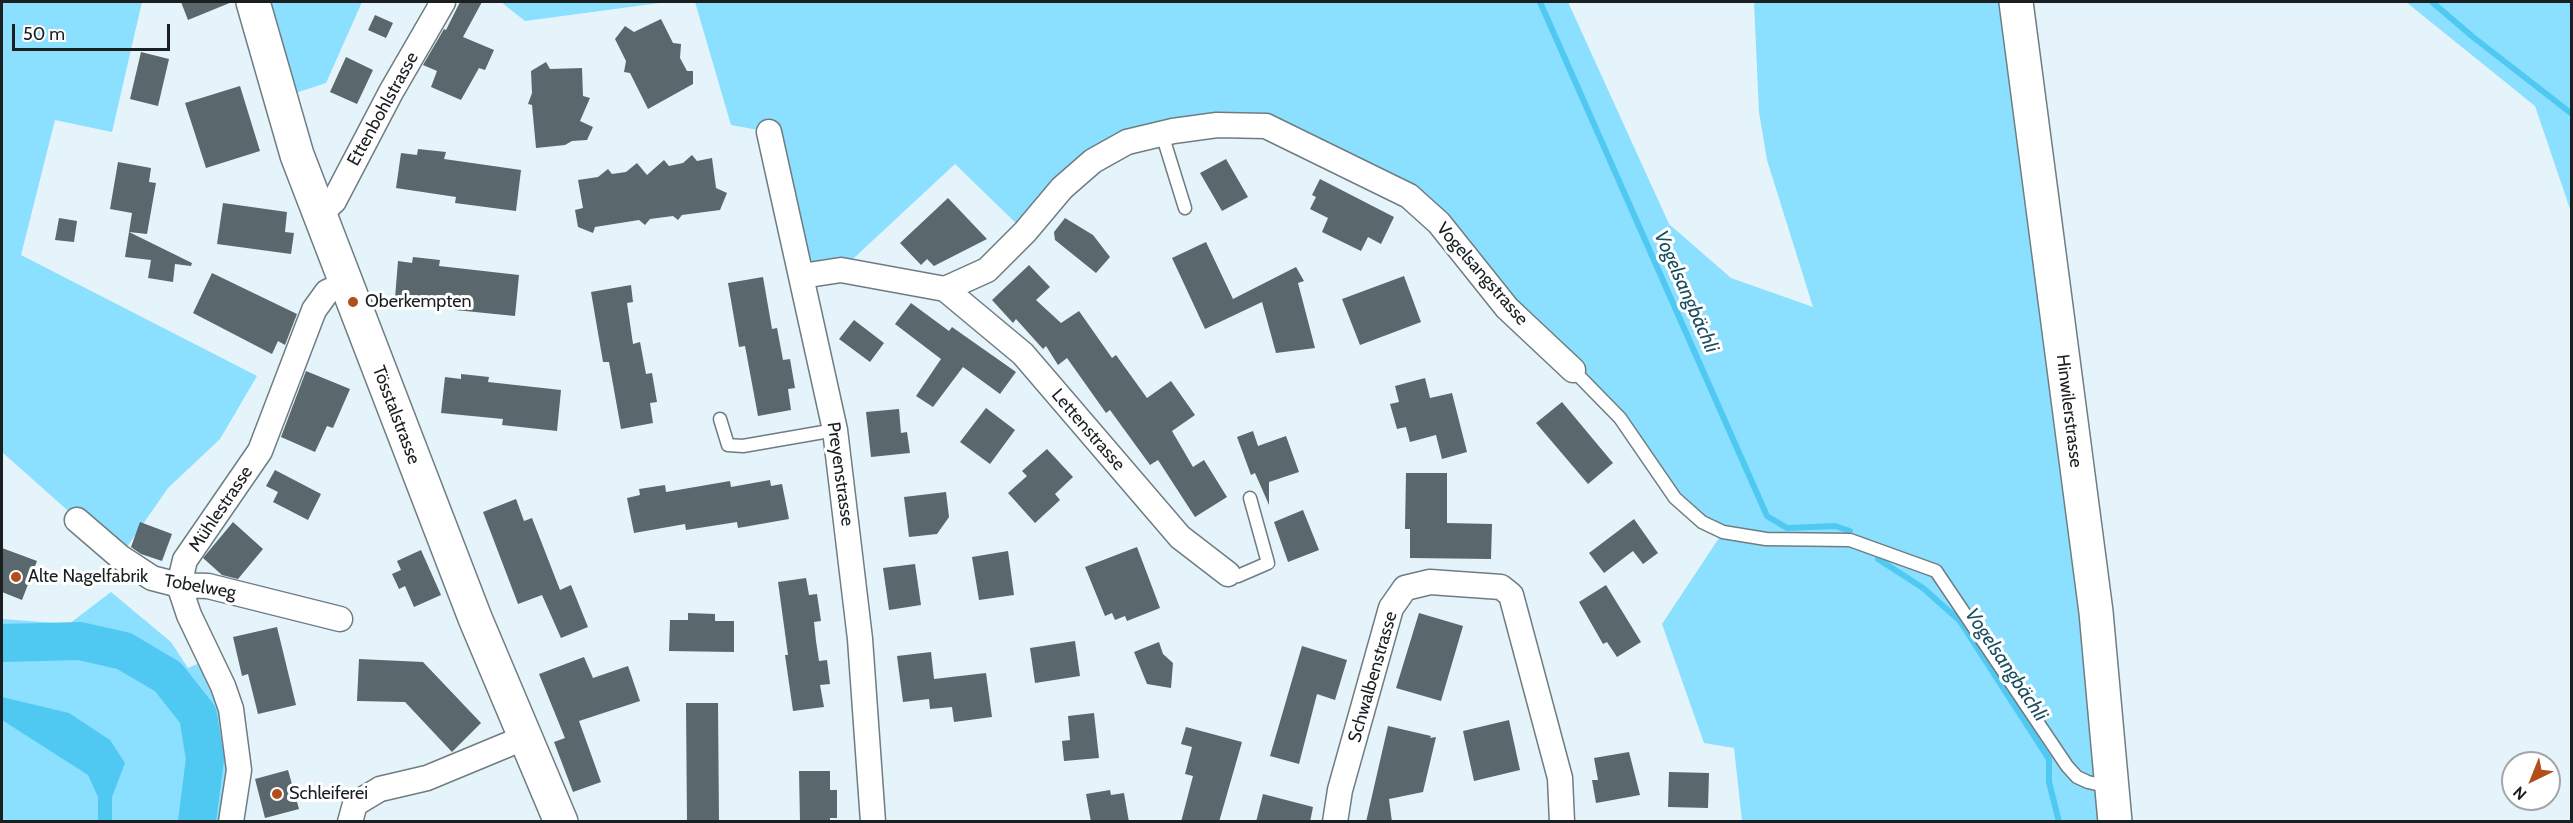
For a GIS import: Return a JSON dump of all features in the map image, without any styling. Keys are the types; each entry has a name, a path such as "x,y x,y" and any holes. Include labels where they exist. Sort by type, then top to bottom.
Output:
{"main road":[{"name":"Tösstalstrasse","path":"253,2 297,155 475,618 561,822"},
{"name":"Hinwilerstrasse","path":"2016,2 2096,612 2116,811"}],"street":[{"name":"Ettenbohlstrasse","path":"320,214 334,201 391,92 443,2"},
{"name":"Vogelsangstrasse","path":"945,289 987,270 1025,232 1062,188 1093,161 1127,142 1217,125 1266,126 1409,196 1439,223 1507,308 1573,370"},
{"name":"Preyenstrasse","path":"769,132 835,430 860,639 873,822"},
{"path":"802,276 841,270 945,289"},
{"name":"Mühlestrasse","path":"179,585 185,560 260,451 314,309 327,292 346,283"},
{"name":"Lettenstrasse","path":"945,289 1023,354 1180,537 1228,574"},
{"name":"Tobelweg","path":"77,520 120,557 152,579 179,585 208,586 340,619"},
{"name":"Schwalbenstrasse","path":"1335,822 1341,790 1391,608 1405,588 1431,582 1501,587 1511,595 1560,778 1562,822"},
{"path":"179,585 189,615 223,686 231,709 238,770 231,822"},
{"path":"350,822 355,804 380,789 427,778 526,737"}],"lane":[{"path":"1162,134 1185,208"},
{"name":"Vogelsangstrasse","path":"1573,370 1620,417 1675,498 1702,522 1723,532 1766,539 1850,540 1936,571 2067,766 2077,777 2088,782 2116,811"},
{"path":"720,419 728,445 743,446 835,430"},
{"path":"1228,574 1239,576 1268,563 1250,498"}],"shaded area":[{"path":"2,2 142,2 112,132 55,120 21,255 257,376 220,439 168,488 120,557 2,452"},
{"path":"253,2 362,2 326,83 280,98"},
{"path":"501,2 667,2 525,21"},
{"path":"695,2 1568,2 1669,224 1731,278 1813,307 1767,160 1759,112 1754,2 2016,2 2121,821 1742,821 1734,748 1704,743 1662,624 1723,532 1675,498 1620,418 1439,223 1266,126 1127,142 1025,232 955,164 841,270 802,276 769,132 731,125"},
{"path":"2406,2 2571,2 2571,212 2535,106"},
{"path":"111,592 171,642 188,668 211,658 223,686 231,821 5,821 2,818 2,619 69,624"},
{"path":"2,697 69,713 110,740 125,763 112,797 112,821 98,821 98,797 88,775 2,720"}],"building":[{"path":"181,2 232,2 188,20"},
{"path":"460,2 482,2 463,37 494,50 485,70 479,68 461,100 431,87 437,71 423,65 444,29 446,30"},
{"path":"375,15 393,23 386,38 368,30"},
{"path":"661,19 673,43 681,44 680,58 687,71 693,71 693,84 648,109 630,73 624,72 626,61 615,39 625,26 634,32"},
{"path":"141,52 169,59 158,106 130,99"},
{"path":"346,57 373,70 357,104 330,92"},
{"path":"546,62 550,69 582,68 583,96 590,98 580,121 593,127 587,140 536,148 532,105 528,104 532,93 531,71"},
{"path":"240,86 260,151 206,168 185,103"},
{"path":"418,149 446,152 444,159 521,170 516,211 455,203 456,197 396,188 401,153 417,155"},
{"path":"692,155 697,161 712,158 716,188 727,193 720,210 682,215 678,220 673,216 650,219 645,225 639,220 595,227 593,233 578,227 575,210 583,208 578,180 598,177 608,169 612,174 626,172 637,163 647,175 664,160 669,166 683,163"},
{"path":"1226,159 1248,197 1222,211 1200,173"},
{"path":"118,162 151,168 149,182 156,183 147,234 129,232 132,213 110,209"},
{"path":"1320,179 1394,217 1381,244 1368,237 1361,251 1322,232 1328,218 1310,209 1316,197 1312,195"},
{"path":"948,198 987,239 934,266 927,259 921,265 900,243"},
{"path":"223,203 287,212 285,232 294,233 291,254 217,244"},
{"path":"59,218 77,221 74,242 55,240"},
{"path":"1065,218 1093,235 1110,257 1096,273 1055,240 1054,232"},
{"path":"129,232 192,263 191,266 175,264 173,282 148,278 151,260 125,257"},
{"path":"1206,242 1233,299 1296,267 1304,281 1298,283 1315,348 1276,353 1262,302 1205,329 1172,258"},
{"path":"413,257 440,260 439,266 519,275 515,316 455,310 455,304 395,298 398,261 412,263"},
{"path":"1029,265 1050,287 1036,300 1061,323 1079,311 1112,358 1116,355 1147,398 1171,381 1195,415 1172,431 1193,467 1204,460 1227,497 1195,517 1158,460 1150,465 1110,410 1106,413 1067,358 1058,365 1046,346 1043,349 1016,319 1013,323 992,300"},
{"path":"212,273 297,314 285,345 278,341 272,354 193,313"},
{"path":"1404,276 1421,322 1360,345 1342,299"},
{"path":"763,277 772,329 777,328 783,360 790,359 795,388 788,389 791,410 758,416 745,346 739,347 728,283"},
{"path":"631,285 633,302 627,303 633,344 640,342 646,374 652,373 657,402 650,403 653,423 621,429 609,362 603,362 591,292"},
{"path":"911,303 949,331 952,327 1016,372 1000,394 963,367 933,407 916,396 941,359 895,324"},
{"path":"854,320 884,343 870,362 839,339"},
{"path":"306,371 350,389 333,428 327,426 315,452 281,437"},
{"path":"461,374 489,377 488,382 561,390 557,431 502,425 503,419 441,413 445,377 461,379"},
{"path":"1425,378 1430,398 1452,393 1467,452 1442,459 1436,435 1410,442 1406,427 1397,429 1390,404 1399,402 1395,386"},
{"path":"1562,402 1613,463 1588,484 1536,423"},
{"path":"986,408 1015,430 990,464 960,442"},
{"path":"899,409 901,433 907,432 910,453 871,457 866,412"},
{"path":"1253,431 1258,446 1286,436 1299,472 1269,482 1269,505 1255,473 1251,475 1237,437"},
{"path":"1047,449 1073,477 1055,494 1060,500 1035,523 1008,493 1027,476 1022,471"},
{"path":"275,470 321,494 308,520 273,502 278,492 266,486"},
{"path":"1406,473 1447,473 1447,523 1492,524 1491,559 1410,558 1410,529 1405,529"},
{"path":"770,480 771,486 782,484 789,519 738,528 737,522 686,530 685,524 634,533 627,498 640,495 639,489 665,485 666,492 730,481 731,487"},
{"path":"946,492 949,517 937,534 909,537 904,497"},
{"path":"516,499 524,521 532,518 560,590 571,585 588,627 561,638 542,595 518,604 483,512"},
{"path":"1303,510 1319,550 1288,562 1274,522"},
{"path":"1634,519 1658,553 1643,564 1633,551 1604,573 1589,553"},
{"path":"140,522 172,534 162,561 141,554 131,547"},
{"path":"233,522 263,549 238,579 222,575 203,558"},
{"path":"1137,547 1160,608 1127,621 1125,616 1115,620 1112,613 1105,616 1085,567"},
{"name":"Alte Nagelfabrik","path":"2,548 37,561 22,600 2,592"},
{"path":"421,550 441,595 414,607 405,586 399,589 392,574 401,570 397,561"},
{"path":"1008,551 1014,595 979,600 972,557"},
{"path":"915,564 921,605 889,610 883,568"},
{"path":"806,578 809,595 817,594 821,621 814,622 816,641 819,661 827,660 830,684 820,685 824,707 793,711 778,582"},
{"path":"1606,585 1641,642 1617,657 1607,642 1603,644 1579,602"},
{"path":"688,613 715,614 715,621 734,621 734,652 669,651 670,620 688,620"},
{"path":"1419,613 1463,626 1441,701 1396,688"},
{"path":"277,627 296,705 258,714 248,674 242,676 233,637"},
{"path":"1075,641 1080,676 1035,683 1030,648"},
{"path":"1159,642 1163,654 1173,663 1171,688 1147,684 1134,652"},
{"path":"1302,646 1347,660 1335,700 1317,694 1299,764 1270,756"},
{"path":"931,652 934,679 986,673 992,717 954,722 952,707 930,709 929,699 903,702 897,656"},
{"path":"584,657 593,678 628,666 640,701 579,721 601,782 573,792 554,742 565,738 539,674"},
{"path":"359,659 423,662 481,723 452,752 405,702 357,701"},
{"path":"686,703 718,703 719,822 687,822"},
{"path":"1094,713 1099,758 1064,761 1062,741 1070,740 1068,716"},
{"path":"1509,720 1520,770 1474,781 1463,731"},
{"path":"1388,726 1431,736 1430,738 1436,737 1423,792 1389,799 1392,822 1366,822"},
{"path":"1186,727 1242,742 1219,822 1181,822 1193,776 1185,774 1192,747 1181,744"},
{"path":"1629,752 1640,795 1596,803 1592,780 1598,780 1594,758"},
{"name":"Schleiferei","path":"288,770 299,809 265,818 255,779"},
{"path":"799,771 830,771 830,790 837,790 837,818 830,818 830,822 800,822"},
{"path":"1669,772 1709,773 1708,808 1668,807"},
{"path":"1110,790 1111,795 1124,793 1129,822 1091,822 1086,794"},
{"path":"1263,794 1313,807 1310,822 1256,822"}],"waterway":[{"name":"Vogelsangbächli","path":"1540,2 1767,516 1787,528 1835,526 1850,531"},
{"path":"2432,2 2572,114"},
{"name":"Vogelsangbächli","path":"1878,559 1923,588 1960,621 2049,759 2049,782 2059,822"},
{"path":"2,643 80,641 124,651 168,677 198,715 205,759 197,822"}],"place":[{"name":"Oberkempten","path":"353,302"},
{"name":"Alte Nagelfabrik","path":"16,577"},
{"name":"Schleiferei","path":"277,794"}]}
